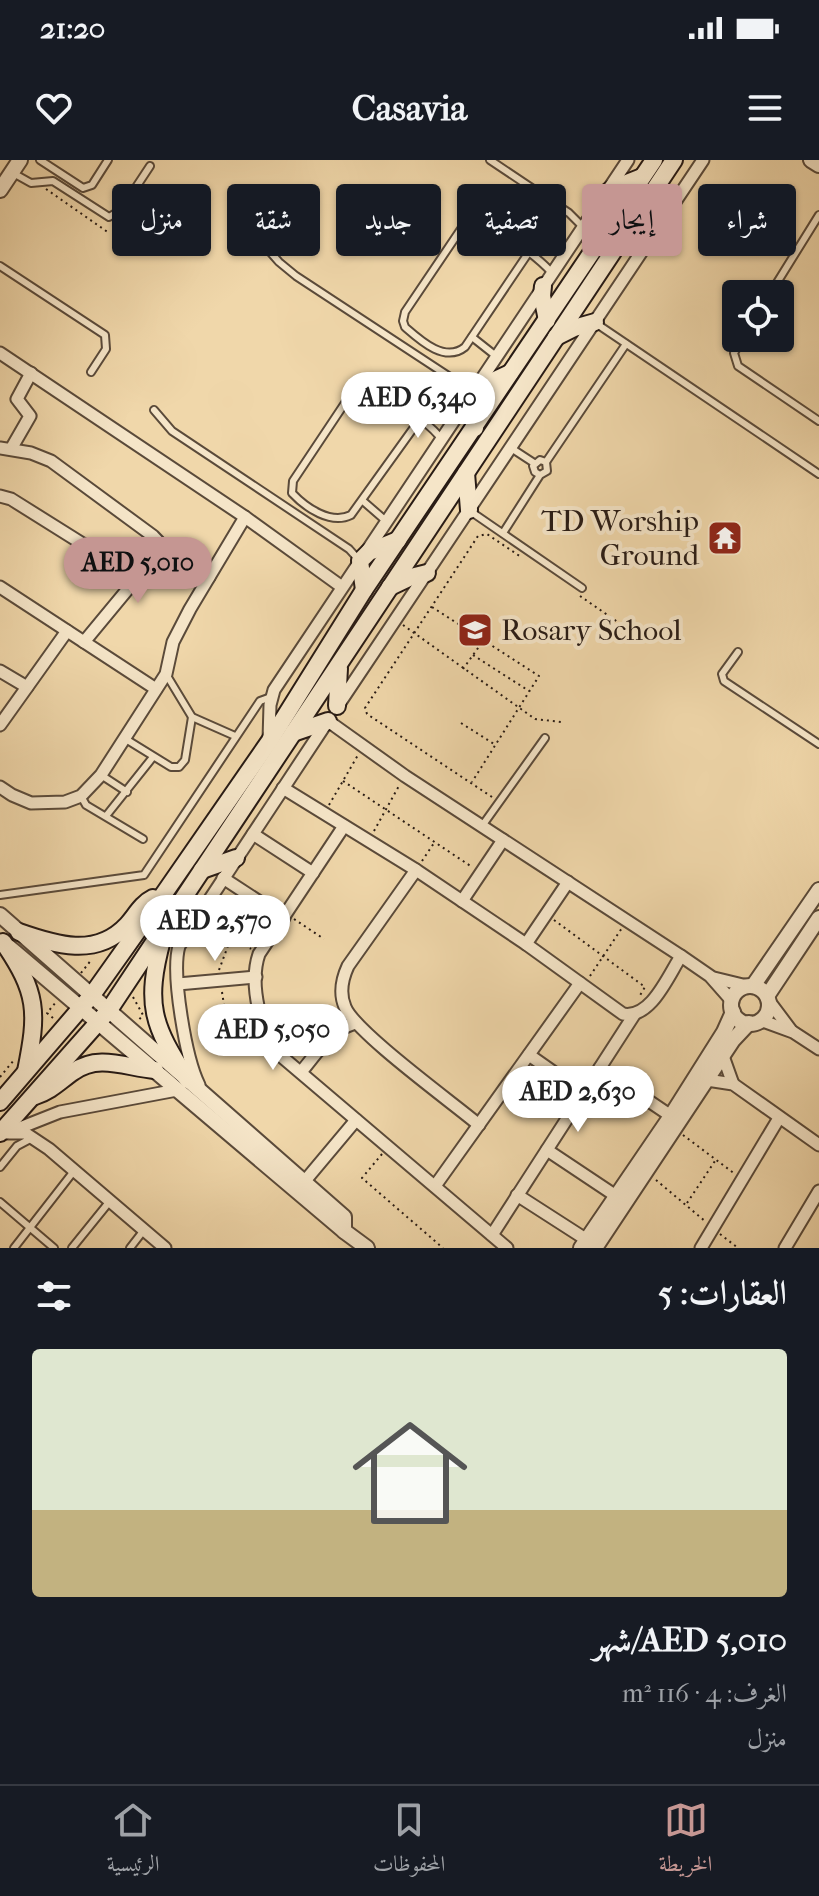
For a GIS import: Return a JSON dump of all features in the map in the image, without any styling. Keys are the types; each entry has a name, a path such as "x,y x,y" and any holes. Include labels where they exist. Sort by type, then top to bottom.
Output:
{"main road":[{"path":"0,1102 86,1001 163,895 269,742 364,590 654,160"},
{"path":"2,1134 29,1098 103,1016 674,160"},
{"path":"625,184 643,177"},
{"path":"547,279 542,296 547,320"},
{"path":"555,338 595,322"},
{"path":"475,428 469,395 512,373"},
{"path":"466,473 469,510"},
{"path":"364,590 360,561 369,552 399,540"},
{"path":"389,588 427,573"},
{"path":"337,706 340,661"},
{"path":"293,733 328,721"},
{"path":"201,871 236,858"},
{"path":"19,932 59,946 89,946 117,933 146,901 163,895"},
{"path":"165,926 154,972 153,1008 183,1085"},
{"path":"2,940 25,976 32,1000 34,1026 26,1072"},
{"path":"29,1098 51,1090 78,1068 92,1063 112,1062 131,1068 155,1070"}],"street":[{"path":"612,184 628,160"},
{"path":"203,1093 190,1065 178,984 177,953 183,939 703,160"},
{"path":"811,160 819,165"},
{"path":"0,190 16,166"},
{"path":"269,742 271,697 582,228"},
{"path":"0,353 245,517 342,587"},
{"path":"31,373 17,399 30,416 6,449 31,453 51,461 161,544 176,560 209,577"},
{"path":"0,496 11,499 137,578"},
{"path":"0,787 21,800 41,804 65,802 81,796 101,775 166,674 173,642 245,517"},
{"path":"84,642 161,544"},
{"path":"0,587 156,689"},
{"path":"0,725 67,631"},
{"path":"0,671 27,687"},
{"path":"328,721 405,776 710,976 742,1022 755,1022 793,1032 819,1049"},
{"path":"283,788 416,870 526,944 617,1011 632,1015"},
{"path":"344,826 259,954 256,977 265,1033 275,1049 507,1248"},
{"path":"253,834 313,873"},
{"path":"462,901 503,840"},
{"path":"416,870 344,974 342,1000 355,1023 479,1125"},
{"path":"223,878 285,915"},
{"path":"526,944 568,882"},
{"path":"592,1246 646,1171 724,1032 737,991 750,986 819,890"},
{"path":"0,915 86,1001 344,1231 367,1248"},
{"path":"592,1246 616,1196 707,1080 738,1033 769,1008 768,998 819,918"},
{"path":"2,940 86,1001"},
{"path":"492,1235 632,1015 649,1005 681,956"},
{"path":"710,976 750,986 768,998 793,1032"},
{"path":"178,984 256,977"},
{"path":"435,1186 582,984"},
{"path":"103,1016 155,1070 203,1093 344,1217 344,1231"},
{"path":"301,1072 329,1037 355,1023"},
{"path":"529,1055 583,1093"},
{"path":"723,1056 733,1084"},
{"path":"600,1068 673,1122"},
{"path":"707,1080 733,1084 819,1145"},
{"path":"2,1134 67,1111 183,1085"},
{"path":"47,1117 44,1137 49,1149"},
{"path":"701,1248 779,1118"},
{"path":"304,1182 356,1120"},
{"path":"2,1134 20,1132 49,1149 165,1248"},
{"path":"547,1150 616,1196"},
{"path":"785,1248 819,1191"},
{"path":"517,1195 592,1246"}],"lane":[{"path":"43,161 83,188 92,185 108,160"},
{"path":"490,160 569,213 582,226"},
{"path":"16,166 31,183 53,181 104,215 113,216 121,210 150,166"},
{"path":"779,280 819,215"},
{"path":"457,235 403,321 407,330 442,353 458,352 472,337 526,256"},
{"path":"275,256 296,276 459,383 469,395"},
{"path":"532,256 547,279"},
{"path":"0,266 105,335 106,349 91,372"},
{"path":"595,322 819,474"},
{"path":"472,337 496,356"},
{"path":"503,533 540,475 547,471 546,462 626,344"},
{"path":"735,352 738,366 819,421"},
{"path":"420,419 351,515 331,519 296,498 291,487 356,388 371,388 420,419 441,438"},
{"path":"154,410 172,431 349,549 360,561"},
{"path":"511,448 534,463"},
{"path":"534,463 540,460 546,462"},
{"path":"534,463 535,472 540,475"},
{"path":"363,501 386,521"},
{"path":"469,510 582,588"},
{"path":"738,652 722,674 723,679 819,744"},
{"path":"166,674 192,717 235,736"},
{"path":"0,895 144,875 235,736 260,701 271,697"},
{"path":"124,738 171,767 179,767 185,760 192,717"},
{"path":"482,826 545,738"},
{"path":"106,816 153,757"},
{"path":"101,775 127,792"},
{"path":"81,796 86,805 143,839"},
{"path":"0,1167 17,1146 32,1138"},
{"path":"14,1248 74,1171"},
{"path":"72,1248 110,1201"},
{"path":"0,1202 54,1248"},
{"path":"130,1248 144,1230"}],"path":[{"path":"44,181 46,190 109,233"},
{"path":"499,802 365,712 366,706 481,535 487,534 530,562"},
{"path":"569,589 622,625"},
{"path":"432,606 539,676 471,783"},
{"path":"395,620 535,719 561,722"},
{"path":"463,669 484,640"},
{"path":"473,655 530,692"},
{"path":"461,723 496,745"},
{"path":"324,813 363,745"},
{"path":"368,840 405,776"},
{"path":"343,781 481,874"},
{"path":"416,870 435,842"},
{"path":"200,912 259,954"},
{"path":"546,914 645,987 632,1015"},
{"path":"285,915 324,939"},
{"path":"582,984 627,920"},
{"path":"673,1122 742,1180"},
{"path":"388,1146 362,1178 443,1248"},
{"path":"686,1204 716,1160"},
{"path":"646,1171 738,1248"}],"place":[{"name":"TD Worship Ground","path":"725,538"},
{"name":"Rosary School","path":"475,630"}]}
